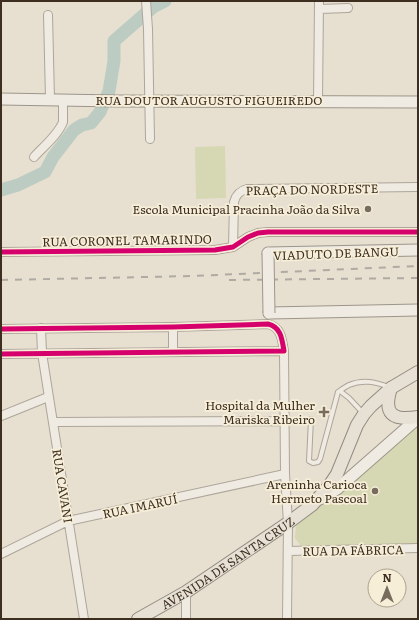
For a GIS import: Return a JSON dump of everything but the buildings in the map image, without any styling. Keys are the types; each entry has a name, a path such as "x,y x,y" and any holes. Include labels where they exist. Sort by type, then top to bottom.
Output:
{"main road":[{"name":"AVENIDA DE SANTA CRUZ","path":"138,619 186,592 288,523 315,501 329,486 337,474 357,425 370,406 391,388 418,372"},
{"path":"391,388 387,400 388,408 391,414 403,419 418,417"}],"street":[{"path":"146,1 150,139"},
{"path":"318,101 319,5 348,8"},
{"path":"48,15 50,99"},
{"name":"RUA DOUTOR AUGUSTO FIGUEIREDO","path":"1,99 418,102"},
{"path":"34,157 62,125 63,100"},
{"name":"PRAÇA DO NORDESTE","path":"233,246 234,202 240,190 418,187"},
{"name":"RUA CORONEL TAMARINDO","path":"1,252 215,250 233,246 258,233 268,232 418,232"},
{"name":"VIADUTO DE BANGU","path":"418,250 268,253 269,313 418,310"},
{"path":"1,329 173,327 268,324 273,325 278,329 284,351 288,523 287,619"},
{"path":"173,327 173,352"},
{"name":"RUA CAVANI","path":"41,328 42,353 48,397 84,619"},
{"path":"1,354 284,351"},
{"path":"1,416 48,397"},
{"name":"AVENIDA DE SANTA CRUZ","path":"315,501 337,489 418,417"},
{"path":"53,422 285,421"},
{"name":"RUA IMARUÍ","path":"1,554 68,521 286,474"},
{"name":"RUA DA FÁBRICA","path":"288,551 418,548"},
{"path":"186,592 186,619"}],"lane":[{"path":"311,419 309,461 313,463 318,462 320,459 336,394 348,385 362,381 376,382 391,388"},
{"path":"340,391 364,414"}],"green space":[{"path":"225,146 226,198 196,199 195,147"},
{"path":"418,423 418,544 307,548 301,546 295,538 296,526"}],"waterway":[{"path":"1,190 18,185 45,172 53,157 74,130 82,125 91,123 100,112 109,91 114,61 114,41 153,7 165,1"}],"railway":[{"path":"1,280 193,276 418,266"},
{"path":"229,280 418,278"}],"cycle path":[{"path":"1,252 215,250 233,247 248,237 258,233 268,232 418,232"},
{"path":"1,329 173,327 268,324 276,328 280,334 284,351 1,354"}],"place":[{"name":"Escola Municipal Pracinha João da Silva","path":"368,209"},
{"name":"Hospital da Mulher Mariska Ribeiro","path":"324,412"},
{"name":"Areninha Carioca Hermeto Pascoal","path":"375,491"}]}
